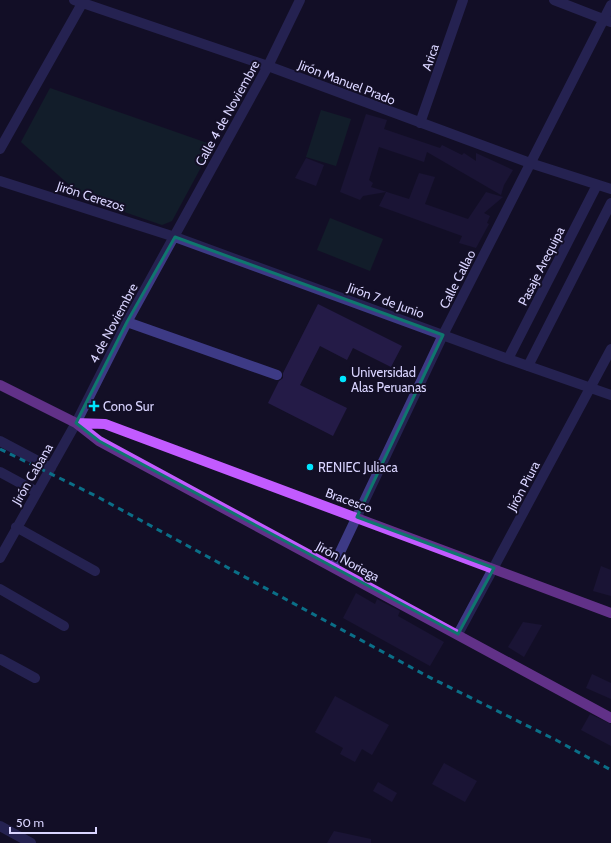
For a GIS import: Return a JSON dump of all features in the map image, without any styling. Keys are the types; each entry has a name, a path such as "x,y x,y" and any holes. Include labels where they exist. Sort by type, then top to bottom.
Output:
{"main road":[{"path":"0,385 76,423"},
{"name":"Bracesco","path":"76,423 105,424 494,568 611,613"},
{"name":"Jirón Noriega","path":"76,423 99,442 458,634 611,718"}],"street":[{"name":"Calle 4 de Noviembre","path":"175,237 268,66 300,0"},
{"name":"Arica","path":"420,123 463,0"},
{"path":"554,0 607,20"},
{"name":"Jirón Manuel Prado","path":"80,1 268,66 530,163 611,189"},
{"path":"0,149 80,1"},
{"name":"Calle Callao","path":"333,567 443,335 530,163 607,20 611,5"},
{"name":"Jirón Cerezos","path":"0,181 175,237"},
{"name":"Pasaje Arequipa","path":"508,359 597,185"},
{"path":"528,366 611,203"},
{"name":"4 de Noviembre","path":"76,423 127,322 175,237"},
{"name":"Jirón 7 de Junio","path":"175,237 508,359 611,395"},
{"path":"127,322 277,375"},
{"name":"Jirón Piura","path":"458,634 611,349"},
{"name":"Jirón Cabana","path":"1,555 76,423"},
{"path":"0,441 51,468"},
{"path":"0,472 37,492"},
{"path":"16,528 95,571"},
{"path":"0,589 64,626"},
{"path":"0,658 35,678"},
{"path":"0,826 30,843"}],"highlighted area":[{"path":"175,237 443,335 357,517 494,568 458,634 99,441 76,423 127,322"}],"green space":[{"path":"50,88 213,145 172,221 162,225 84,198 21,142"},
{"path":"321,110 351,119 336,166 306,157"},
{"path":"330,218 383,239 370,271 317,250"}],"building":[{"path":"366,114 387,120 384,129 440,148 442,145 462,155 464,153 476,161 476,153 513,170 504,185 501,195 427,152 424,162 379,147 369,180 373,183 371,187 409,199 419,173 435,177 425,204 468,219 486,192 503,197 484,213 490,216 487,223 489,224 476,248 459,243 462,236 379,206 386,192 363,196 360,200 340,192"},
{"path":"306,158 324,165 316,186 295,178"},
{"path":"318,304 402,346 391,367 353,348 347,360 320,346 300,385 347,408 333,436 268,403 279,381 283,378 283,373"},
{"path":"601,566 611,570 611,596 593,591"},
{"path":"356,593 375,604 377,599 400,611 398,616 444,642 430,666 343,618"},
{"path":"523,622 542,625 524,657 508,647"},
{"path":"592,674 611,683 611,699 586,688"},
{"path":"335,696 389,725 372,755 362,749 355,762 340,754 343,748 315,732"},
{"path":"590,714 611,724 611,746 581,730"},
{"path":"444,763 477,781 465,802 432,784"},
{"path":"378,782 397,793 392,802 373,791"},
{"path":"334,831 371,839 371,843 327,843"}],"railway":[{"path":"0,449 96,496 427,676 556,740 611,770"}],"place":[{"name":"Universidad Alas Peruanas","path":"343,379"},
{"name":"Cono Sur","path":"94,406"},
{"name":"RENIEC Juliaca","path":"310,467"}]}
